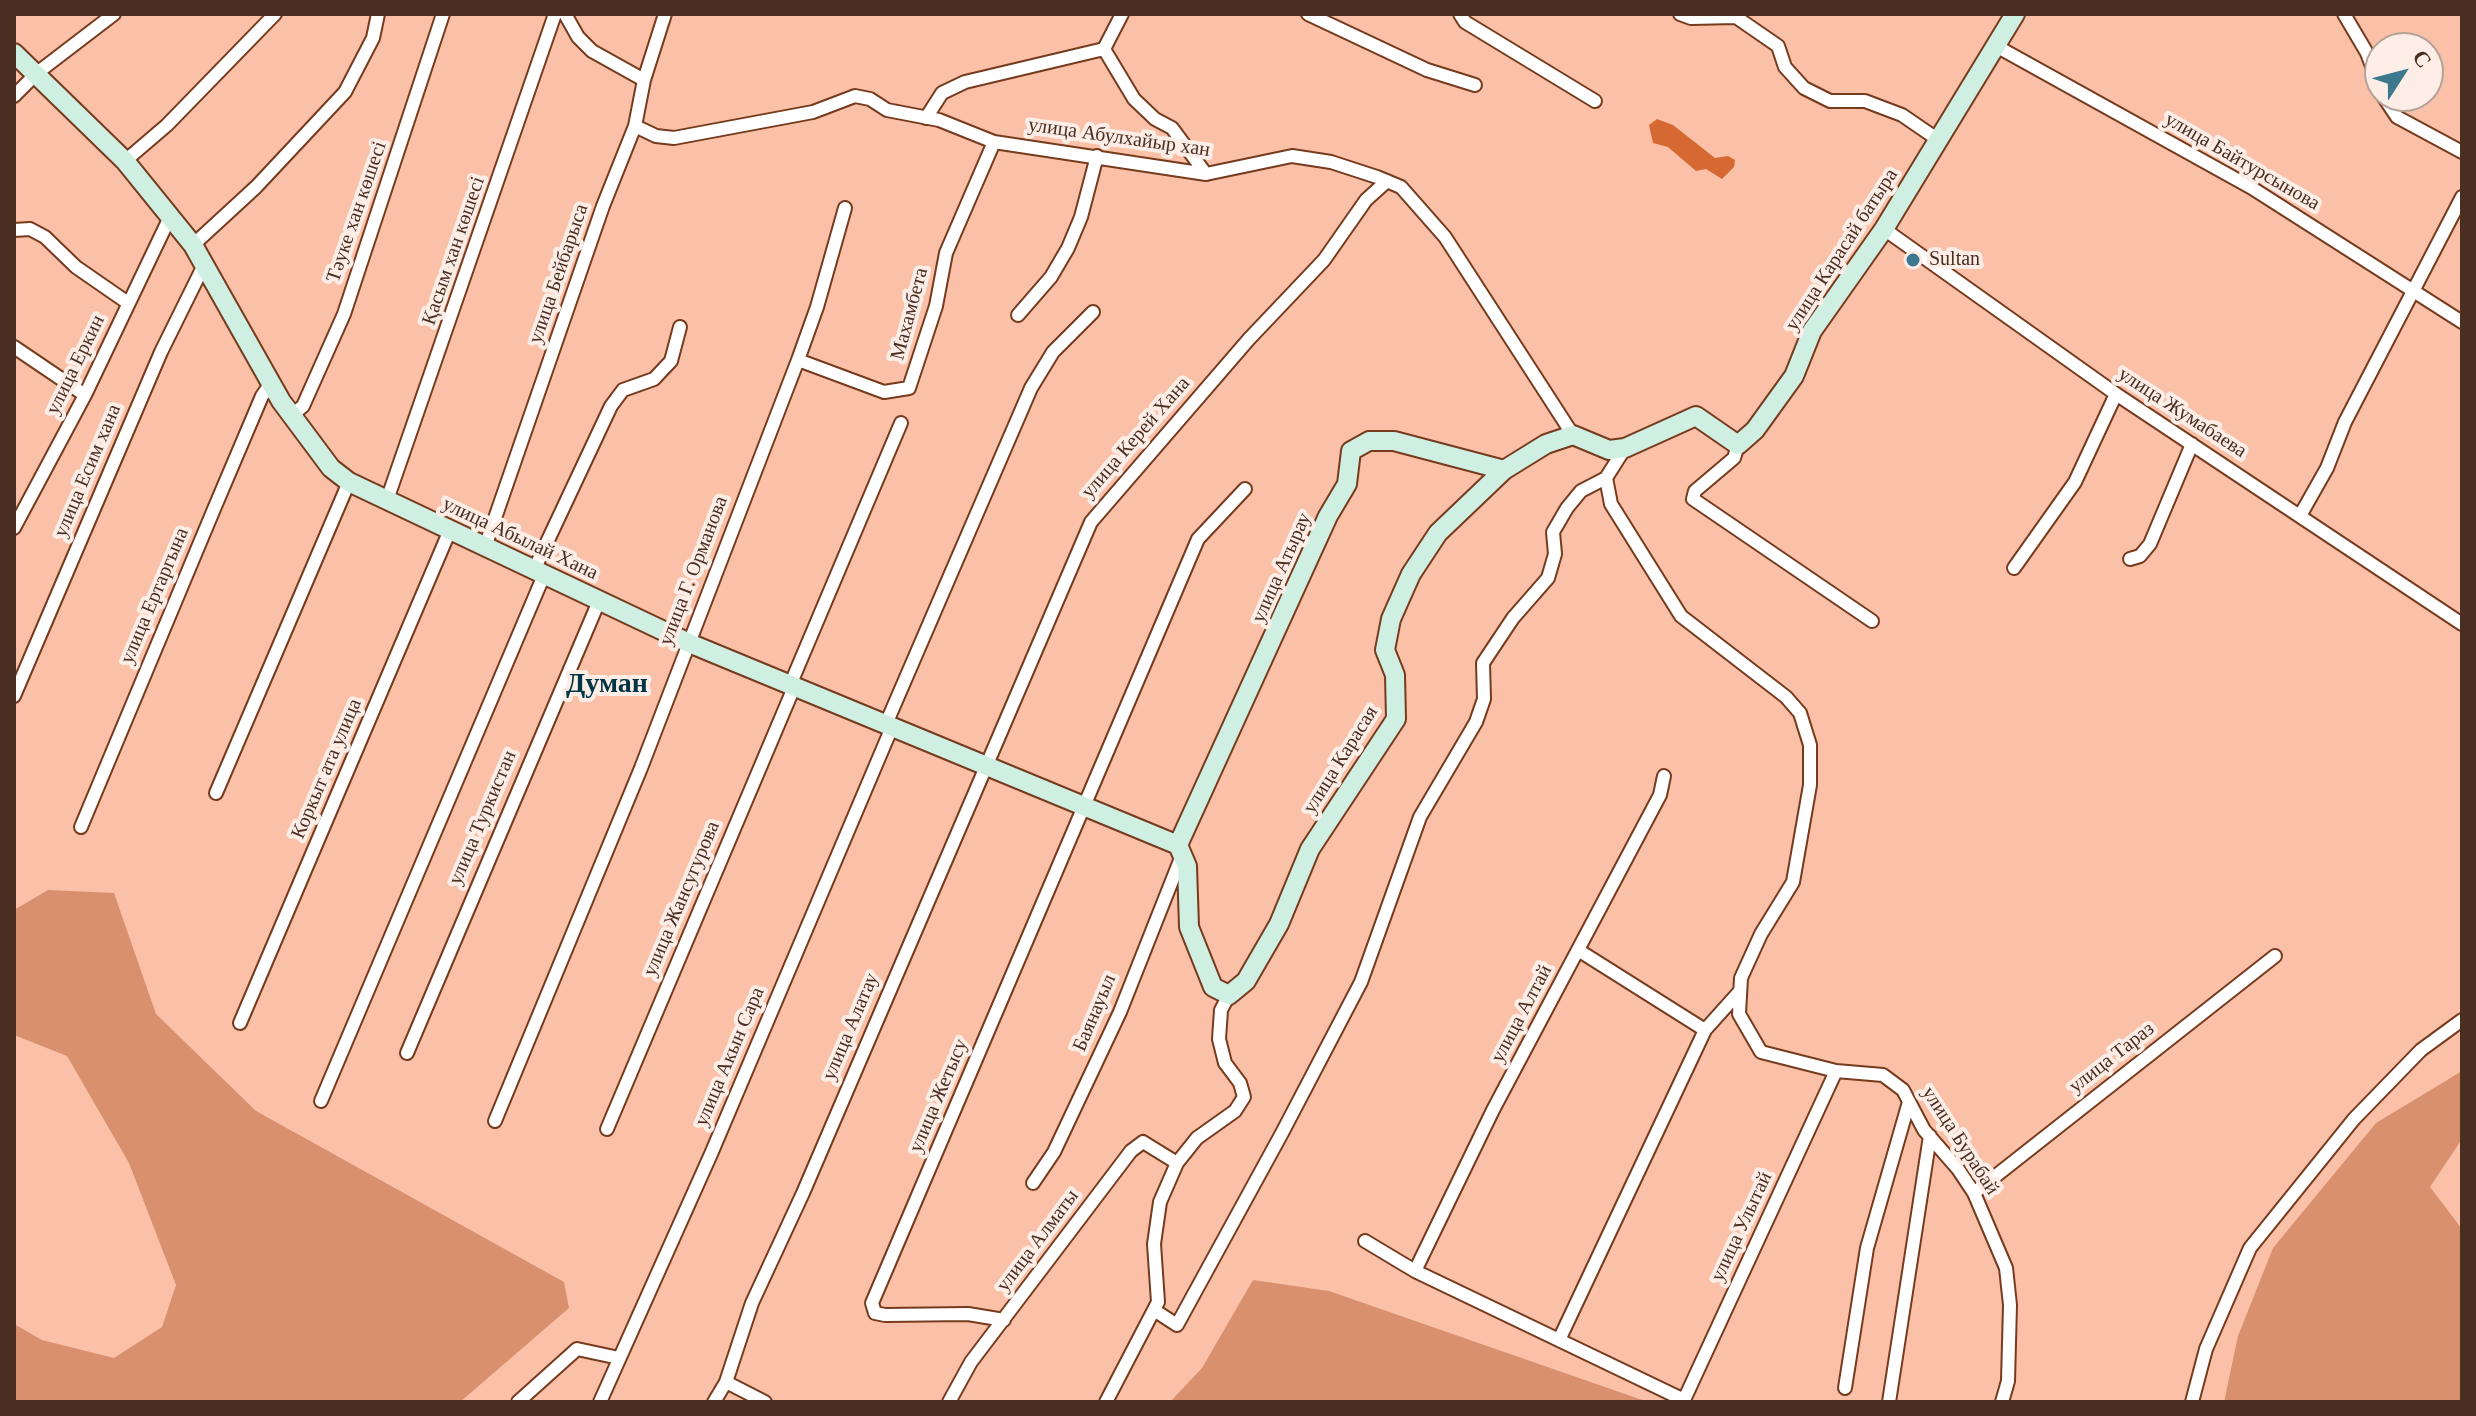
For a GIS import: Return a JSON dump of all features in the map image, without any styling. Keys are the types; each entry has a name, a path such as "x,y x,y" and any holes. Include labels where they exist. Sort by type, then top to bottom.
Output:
{"street":[{"path":"14,96 37,73 114,14"},
{"path":"125,161 167,125 275,14"},
{"path":"193,245 256,187 345,92 373,38 378,14"},
{"name":"Тәуке хан көшесі","path":"292,415 303,406 344,314 443,14"},
{"name":"Қасым хан көшесі","path":"387,500 555,14"},
{"path":"565,14 578,37 592,51 644,80"},
{"name":"улица Бейбарыса","path":"485,547 603,206 635,126 644,80 665,14"},
{"path":"926,118 942,93 965,82 1104,49 1122,14"},
{"path":"1308,14 1427,70 1475,85"},
{"path":"1460,14 1465,22 1595,101"},
{"path":"1680,14 1691,18 1736,17 1778,46 1785,67 1804,88 1830,101 1865,101 1902,115 1937,139"},
{"name":"улица Карасай батыра","path":"1738,445 1755,430 1794,376 1812,331 1884,229 2015,14"},
{"path":"2344,14 2364,48"},
{"name":"улица Байтурсынова","path":"1996,46 2252,188 2462,322"},
{"path":"1104,49 1134,99 1155,119 1172,128 1206,174"},
{"name":"улица Абылай Хана","path":"14,53 125,161 193,245 292,415 331,468 349,482 689,643 1181,849"},
{"name":"улица Абулхайыр хан","path":"635,126 656,136 674,138 813,112 855,96 870,99 887,110 926,118 994,142 1206,174 1292,156 1331,162 1401,187 1445,237 1573,435"},
{"path":"2394,112 2397,117 2462,152"},
{"name":"Махамбета","path":"798,360 884,392 909,388 936,306 946,253 994,142"},
{"path":"1018,315 1051,277 1068,248 1081,217 1097,156"},
{"name":"улица Керей Хана","path":"984,766 1091,522 1249,339 1324,260 1366,200 1387,181"},
{"path":"2301,514 2327,468 2345,422 2462,197"},
{"name":"улица Г. Орманова","path":"495,1121 689,643 798,360 817,307 845,208"},
{"name":"улица Еркин","path":"14,528 85,395 170,217"},
{"path":"14,230 30,229 45,237 76,267 128,303"},
{"name":"улица Жумабаева","path":"1884,229 2116,394 2301,514 2462,624"},
{"name":"улица Есим хана","path":"14,696 161,352 205,263"},
{"name":"улица Акын Сара","path":"600,1402 711,1154 1031,388 1053,352 1093,312"},
{"path":"321,1101 611,406 623,390 654,379 671,361 680,327"},
{"path":"14,347 85,395"},
{"name":"улица Ертаргына","path":"81,827 262,396 271,383"},
{"path":"2014,568 2075,482 2116,394"},
{"path":"1504,470 1546,444 1573,435 1609,450 1625,448 1696,416 1738,445 1734,458 1695,491 1693,499 1872,621"},
{"name":"улица Жансугурова","path":"607,1129 901,423"},
{"name":"улица Атырау","path":"1181,849 1328,516 1347,484 1351,451 1369,441 1394,441 1504,470"},
{"path":"2130,559 2140,556 2150,544 2192,444"},
{"path":"1154,1310 1177,1325 1361,982 1420,817 1476,722 1484,699 1483,663 1513,618 1548,578 1555,554 1553,532 1567,508 1581,491 1606,478 1625,448"},
{"name":"улица Карасая","path":"1229,995 1246,981 1279,924 1310,849 1396,719 1395,675 1385,650 1391,619 1411,574 1438,533 1504,470"},
{"path":"1365,1241 1415,1271 1559,1340 1705,1030 1740,991 1741,978 1761,934 1793,882 1810,785 1810,745 1800,713 1786,697 1681,616 1611,504 1606,478"},
{"path":"216,793 349,482"},
{"path":"1083,808 1198,539 1245,489"},
{"name":"Коркыт ата улица","path":"240,1023 450,530"},
{"name":"улица Туркистан","path":"407,1053 599,601"},
{"name":"улица Алатау","path":"714,1402 726,1382 752,1303 803,1193 984,766"},
{"name":"улица Алтай","path":"1415,1271 1493,1110 1660,795 1664,776"},
{"name":"улица Жетысу","path":"1004,1320 968,1314 885,1315 875,1313 872,1303 1083,808"},
{"path":"1106,1402 1158,1302 1154,1244 1160,1202 1177,1163 1197,1138 1235,1111 1244,1097 1240,1083 1225,1063 1219,1039 1221,1010 1229,995 1213,987 1189,927 1187,866 1181,849"},
{"name":"Баянауыл","path":"1033,1183 1054,1152 1120,1012 1181,849"},
{"path":"1578,950 1705,1030"},
{"name":"улица Тараз","path":"1974,1193 2275,956"},
{"name":"улица Бурабай","path":"1740,991 1739,1014 1761,1052 1836,1071 1883,1075 1903,1090 1930,1136 1974,1193 2006,1268 2010,1305 2008,1381 2002,1402"},
{"path":"2192,1402 2206,1349 2250,1248 2354,1119 2421,1050 2462,1020"},
{"name":"улица Улытай","path":"1559,1340 1684,1400 1836,1071"},
{"path":"1845,1388 1867,1248 1909,1102"},
{"path":"1889,1402 1930,1136"},
{"name":"улица Алматы","path":"949,1402 971,1362 1131,1151 1143,1142 1177,1163"},
{"path":"518,1402 577,1349 619,1358"},
{"path":"726,1382 765,1402"}],"shaded area":[{"path":"1657,119 1673,125 1715,158 1728,156 1735,160 1734,167 1722,179 1706,169 1696,171 1668,147 1653,143 1649,125"},
{"path":"48,890 114,893 156,1014 256,1111 564,1282 569,1308 460,1402 14,1402 14,1324 42,1340 114,1358 162,1327 176,1285 129,1163 67,1056 14,1035 14,910"},
{"path":"2462,1071 2462,1139 2430,1187 2462,1229 2462,1402 2224,1402 2238,1336 2273,1248 2376,1123"},
{"path":"1253,1280 1329,1291 1648,1402 1170,1402 1202,1368"}],"place":[{"name":"Sultan","path":"1913,260"}],"district":[{"name":"Думан","path":"607,685"}]}
